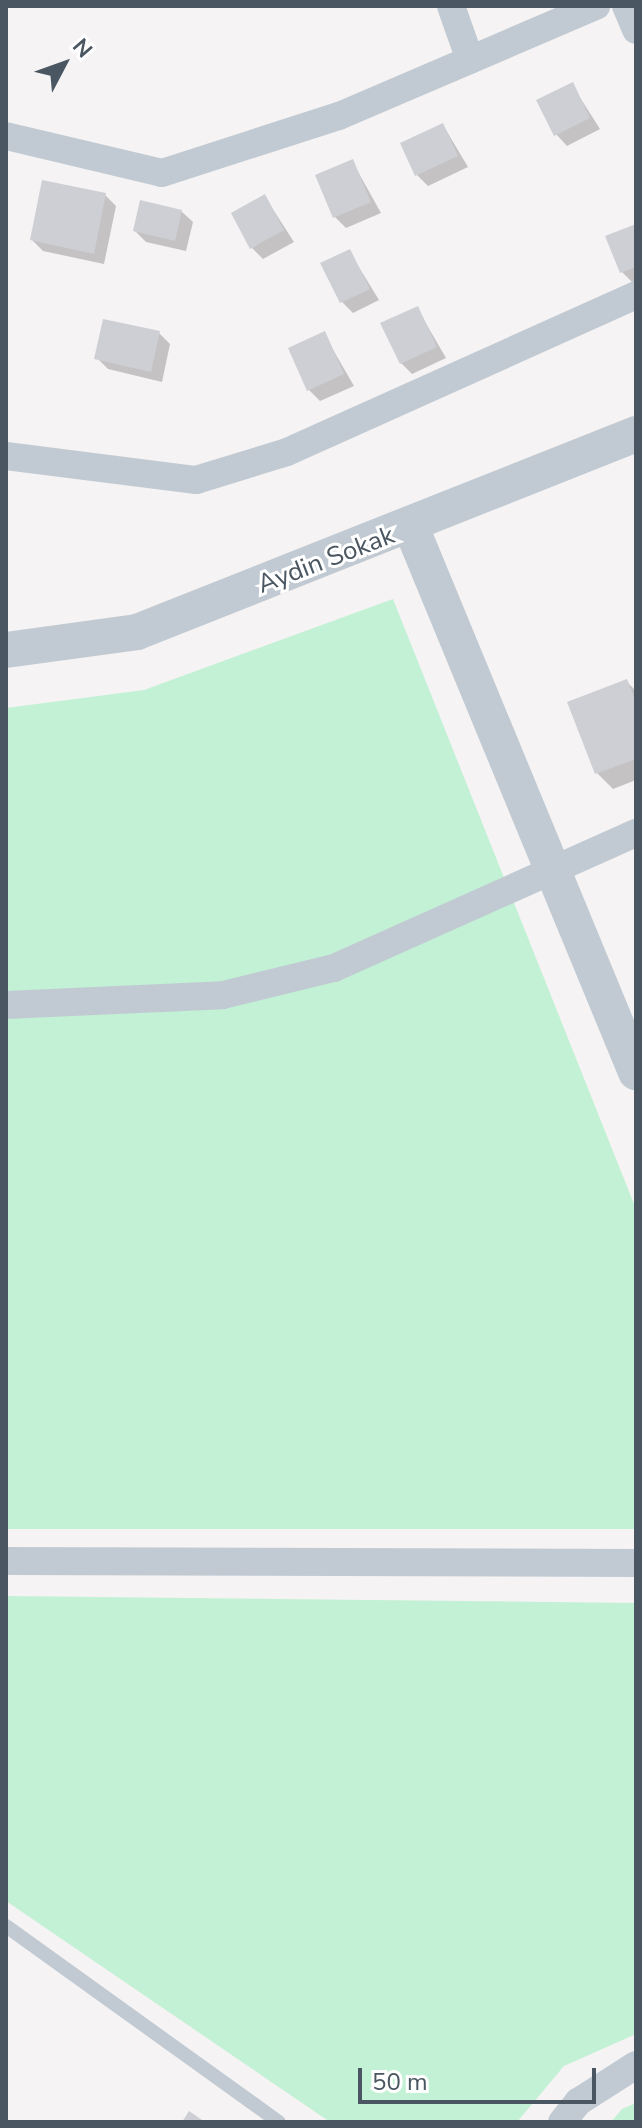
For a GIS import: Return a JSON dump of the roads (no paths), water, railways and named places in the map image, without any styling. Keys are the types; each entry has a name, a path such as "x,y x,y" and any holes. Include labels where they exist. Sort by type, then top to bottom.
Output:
{"street":[{"path":"451,6 470,60"},
{"path":"6,145 6,136 162,173 339,116 596,6"},
{"path":"626,6 636,30"},
{"path":"6,456 196,480 287,452 636,295"},
{"name":"Aydin Sokak","path":"6,650 137,632 411,527 636,434"},
{"path":"411,527 636,1072"},
{"path":"6,1005 223,995 334,968 551,867 636,833"},
{"path":"6,1561 636,1563"},
{"path":"562,2122 578,2102 636,2065"}],"lane":[{"path":"6,1926 279,2122"}]}
